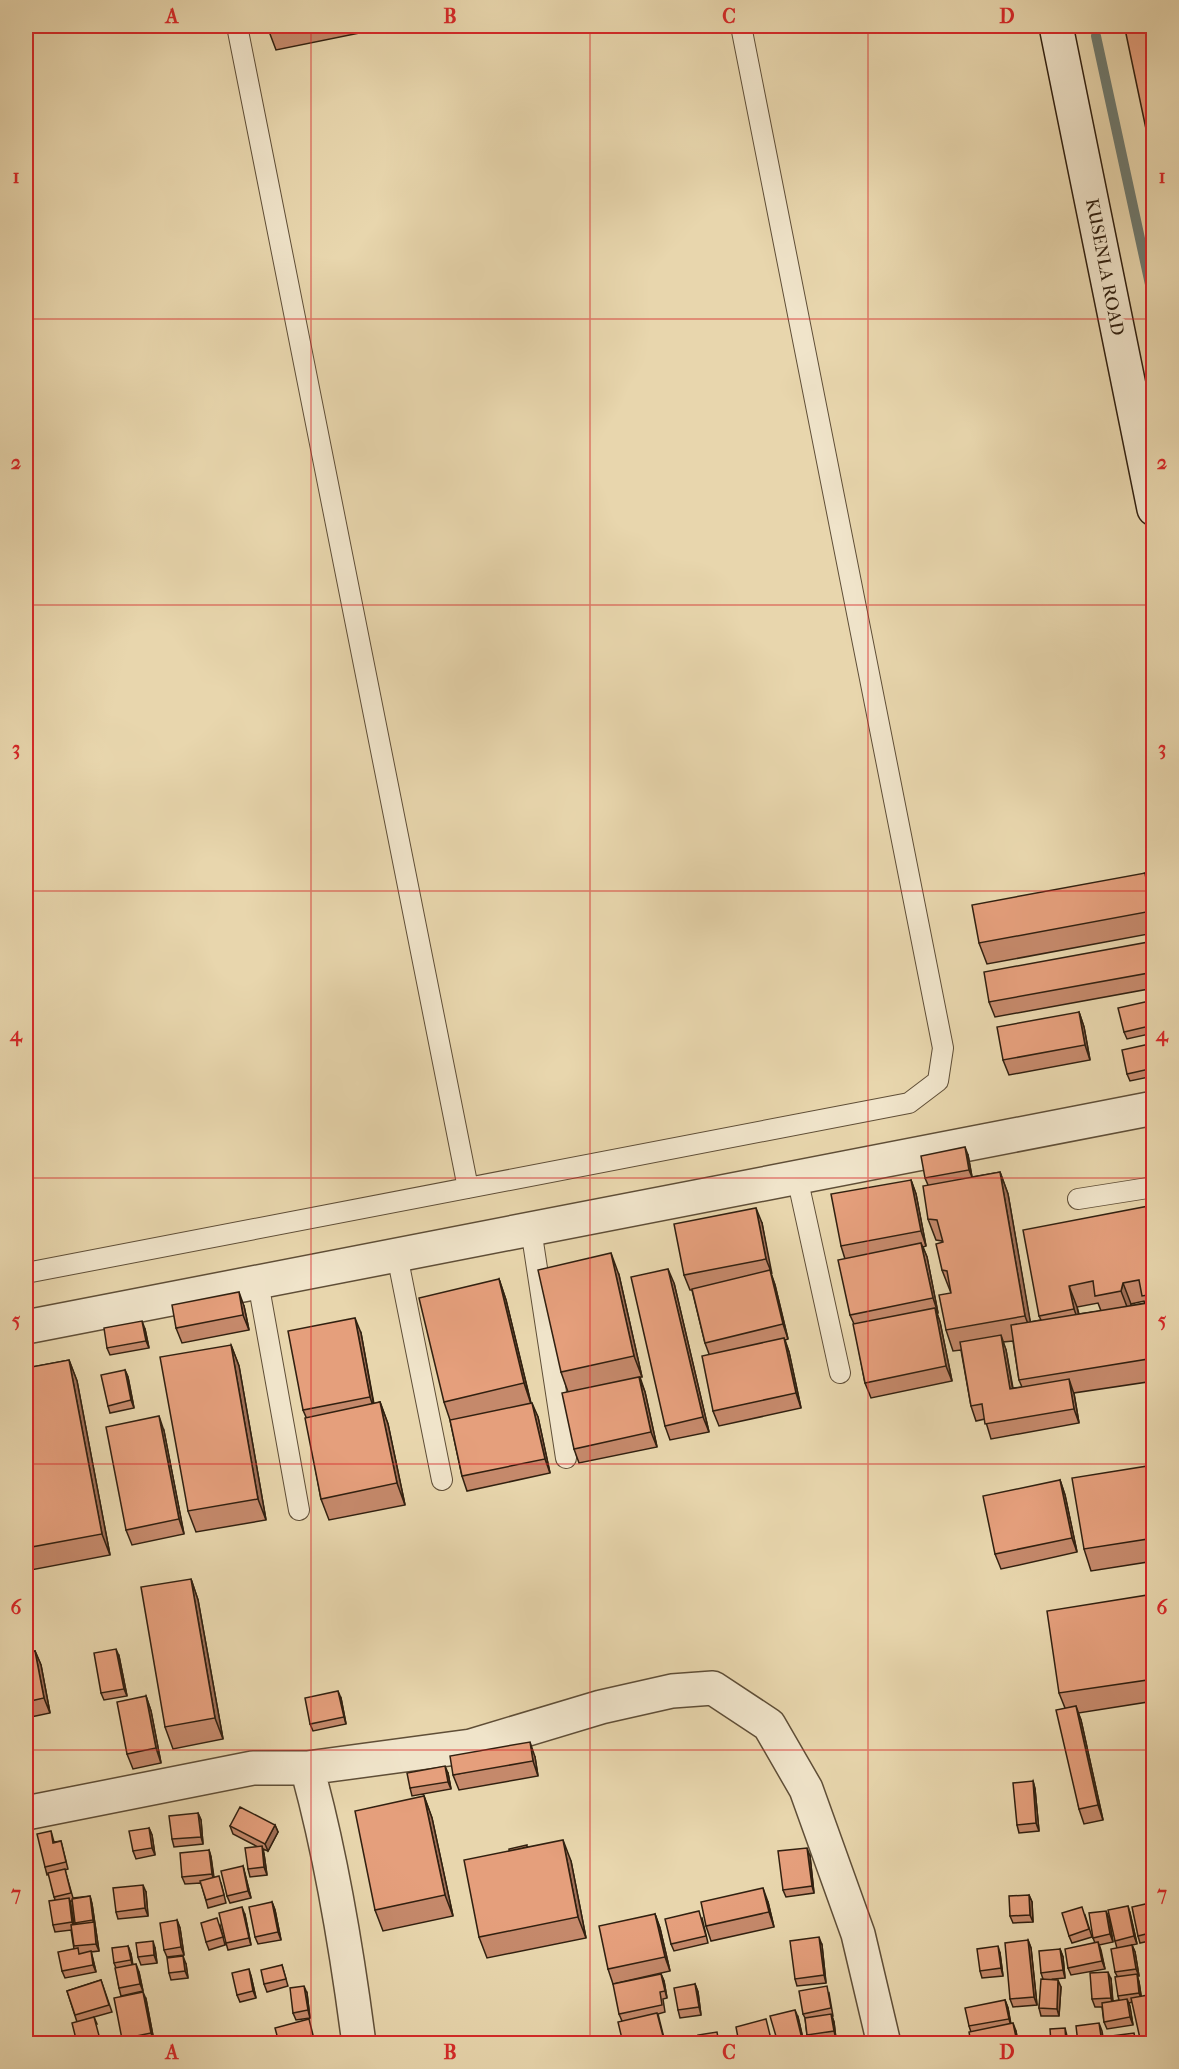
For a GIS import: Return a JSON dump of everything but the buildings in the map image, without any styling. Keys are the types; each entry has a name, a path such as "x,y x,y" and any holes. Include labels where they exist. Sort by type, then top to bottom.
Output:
{"street":[{"name":"KUSENLA ROAD","path":"1056,26 1143,408 1154,509"},
{"path":"26,1327 1154,1108"},
{"path":"26,1813 253,1768 307,1768 471,1746 601,1707 672,1691 713,1688 769,1725 806,1789 858,1934 884,2043"},
{"path":"307,1768 320,1811 350,1973 359,2043"}],"lane":[{"path":"237,26 468,1188"},
{"path":"26,1273 909,1103 938,1081 943,1048 741,26"},
{"path":"797,1177 840,1373"},
{"path":"1078,1199 1154,1187"},
{"path":"531,1229 566,1458"},
{"path":"397,1255 442,1480"},
{"path":"258,1282 299,1510"}],"waterway":[{"path":"1096,36 1154,303"}]}
